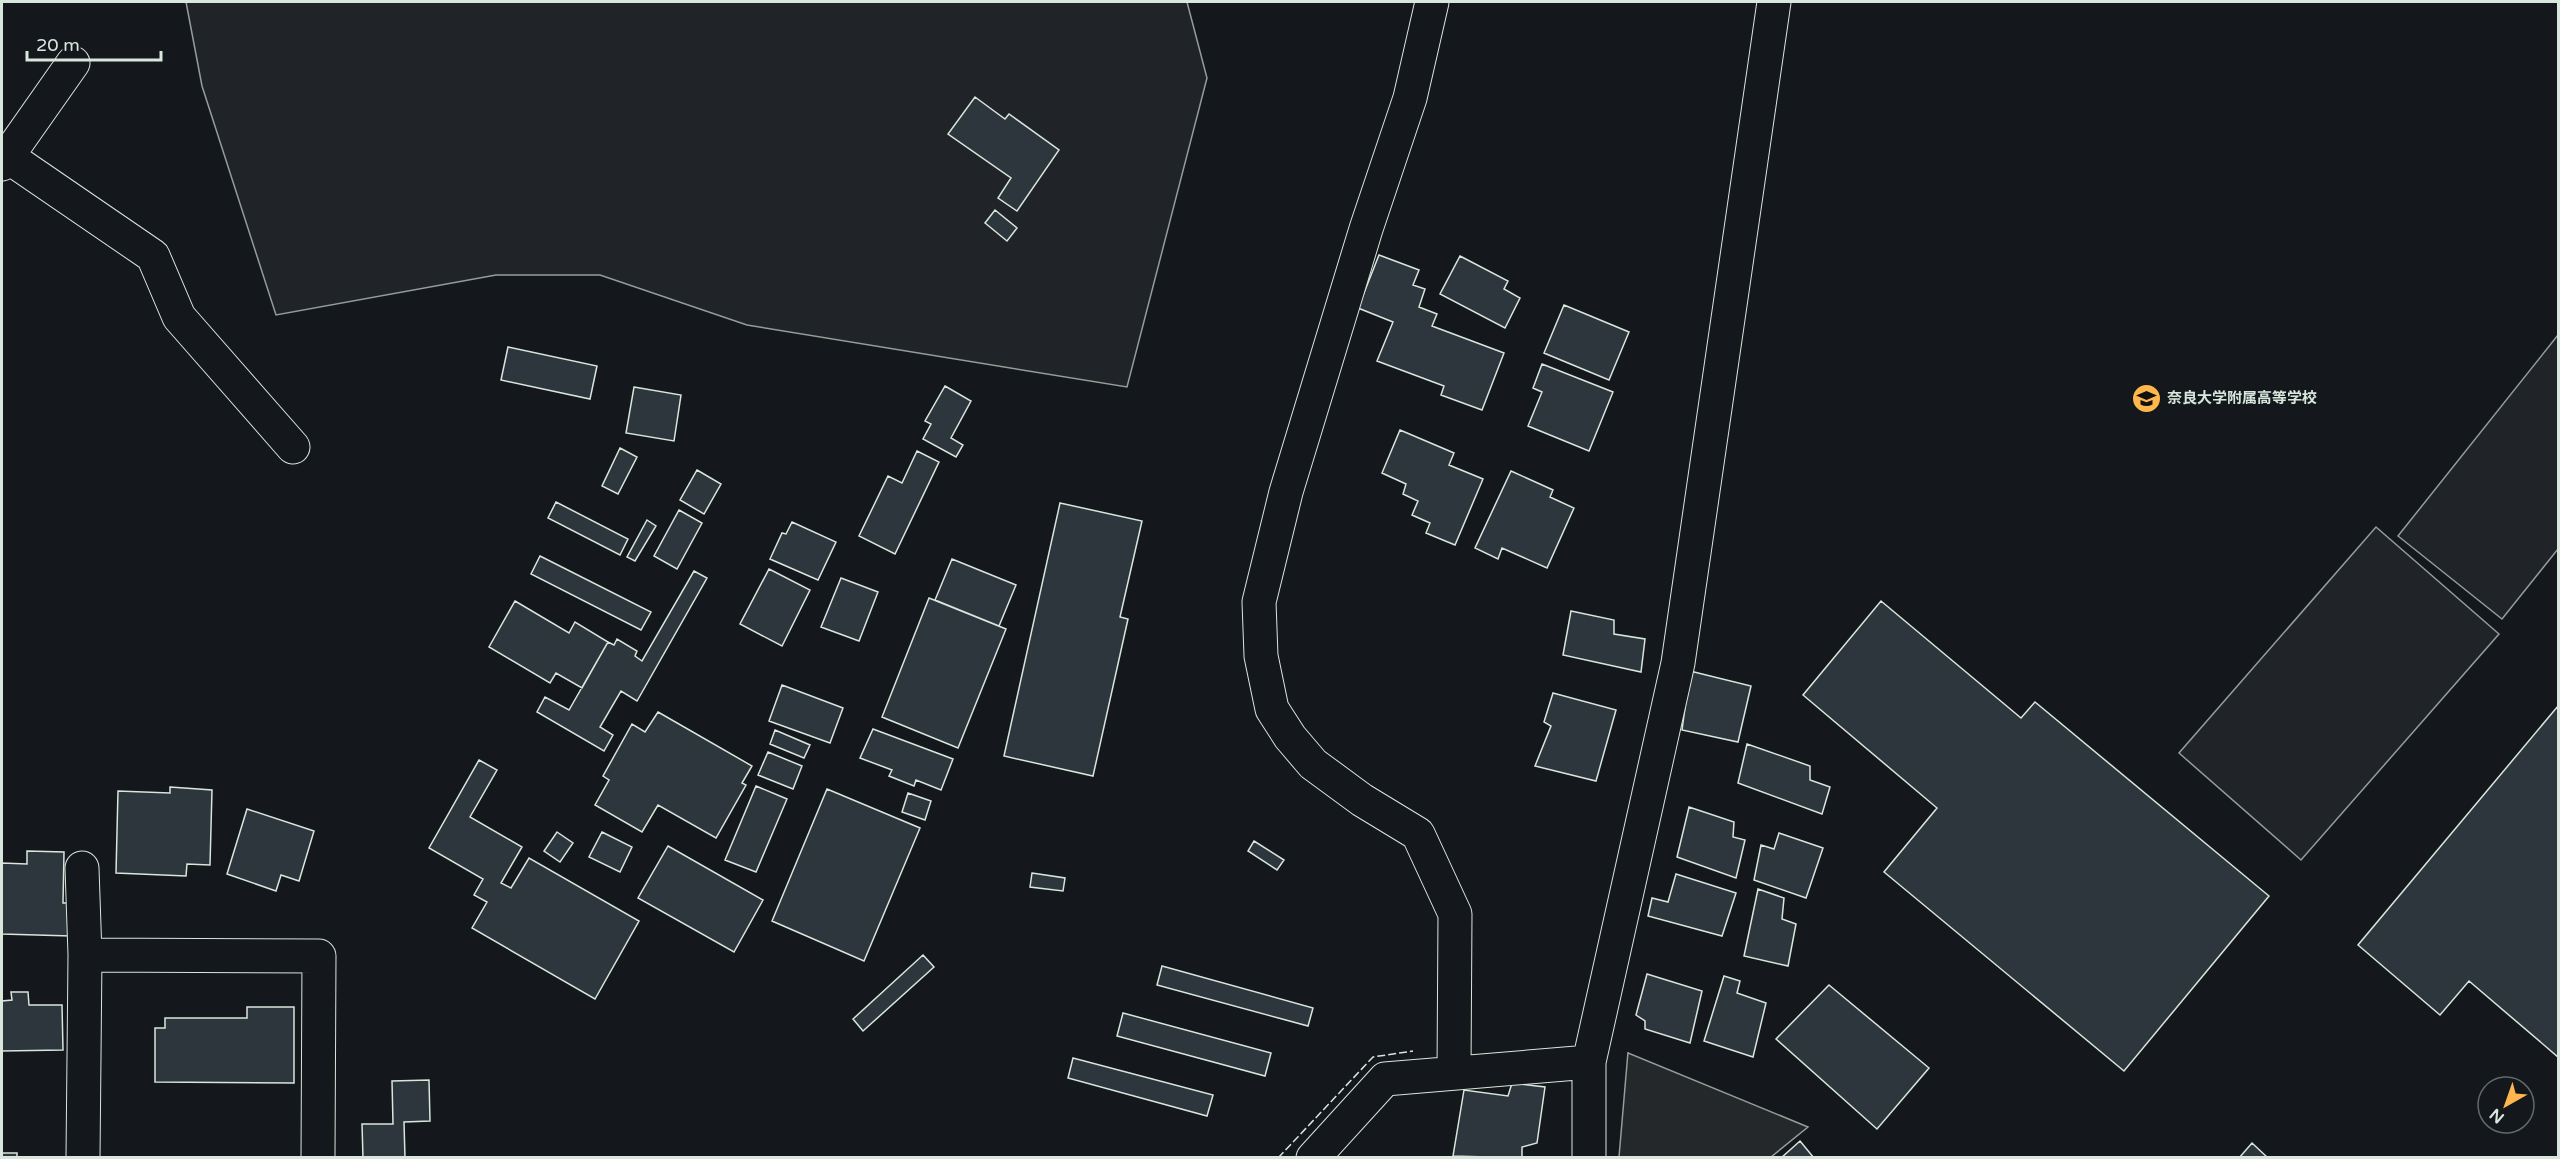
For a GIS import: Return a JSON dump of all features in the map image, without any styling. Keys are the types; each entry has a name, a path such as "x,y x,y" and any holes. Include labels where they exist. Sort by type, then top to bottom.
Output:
{"street":[{"path":"1432,2 1410,98 1366,229 1286,492 1259,602 1261,656 1272,709 1290,737 1313,764 1362,800 1418,834 1455,914 1454,1073"},
{"path":"1589,1158 1589,1062 1678,663 1774,2"},
{"path":"73,63 4,160 153,256 179,317 293,447"},
{"path":"82,868 85,955 83,1158"},
{"path":"85,955 319,956 318,1158"},
{"path":"1313,1158 1385,1079 1589,1062"}],"shaded area":[{"path":"186,2 1187,2 1207,78 1127,387 747,325 600,275 496,275 276,315 202,86"},
{"path":"2558,335 2558,549 2502,619 2398,536"},
{"path":"2376,527 2499,634 2301,860 2179,753"},
{"path":"1628,1052 1808,1127 1771,1157 1619,1157"}],"building":[{"path":"975,97 1005,119 1009,114 1059,150 1017,211 998,198 1011,178 948,134"},
{"path":"995,210 1017,228 1007,241 985,223"},
{"path":"1379,255 1419,270 1413,285 1425,289 1419,307 1437,314 1432,326 1504,353 1482,410 1441,395 1444,386 1377,361 1393,322 1358,308"},
{"path":"1460,256 1508,281 1504,289 1520,298 1505,328 1440,294"},
{"path":"1564,305 1629,332 1609,380 1544,353"},
{"path":"508,347 597,366 590,399 501,380"},
{"path":"1542,364 1613,392 1589,451 1528,426 1542,392 1533,388"},
{"path":"945,386 971,401 951,438 963,445 956,457 923,439 931,424 925,421"},
{"path":"634,387 681,395 674,441 626,433"},
{"path":"1400,430 1454,453 1449,465 1483,479 1455,545 1426,533 1430,523 1412,515 1418,501 1403,494 1406,484 1382,473"},
{"path":"620,448 637,457 618,494 602,486"},
{"path":"917,451 939,462 895,554 859,536 888,476 902,483"},
{"path":"697,470 721,484 704,514 680,500"},
{"path":"1511,471 1553,490 1550,497 1574,508 1547,568 1502,548 1498,559 1475,548"},
{"path":"556,502 628,539 620,555 548,518"},
{"path":"1060,503 1142,521 1120,617 1128,619 1093,776 1004,756"},
{"path":"679,510 702,523 677,569 654,556"},
{"path":"647,520 656,526 635,561 627,557"},
{"path":"792,522 836,542 818,580 770,559 782,533 786,534"},
{"path":"540,556 651,612 641,630 531,574"},
{"path":"952,559 1016,585 999,626 935,600"},
{"path":"769,569 810,590 782,646 740,624"},
{"path":"694,571 707,578 637,701 621,691 600,727 613,735 604,751 537,712 545,697 569,710 608,642 614,645 617,639 637,651 635,656 642,661"},
{"path":"841,578 878,592 859,641 821,627"},
{"path":"929,598 1006,629 958,748 882,717"},
{"path":"515,601 569,633 575,622 608,642 582,688 556,673 550,683 489,647"},
{"path":"1881,601 2021,718 2035,702 2269,896 2124,1071 1884,872 1937,808 1803,695"},
{"path":"1571,611 1614,620 1614,634 1645,639 1641,672 1563,655"},
{"path":"1690,671 1751,686 1738,742 1682,730"},
{"path":"782,685 843,708 830,743 769,721"},
{"path":"1553,693 1616,710 1596,781 1535,766 1551,726 1544,722"},
{"path":"2558,706 2558,1057 2469,981 2440,1015 2358,945"},
{"path":"658,712 752,766 742,783 746,785 716,838 658,805 642,832 595,805 609,780 603,776 632,724 645,732"},
{"path":"873,729 953,759 941,790 916,780 914,786 889,776 892,770 860,758"},
{"path":"775,730 810,745 804,758 770,744"},
{"path":"1747,744 1810,766 1810,780 1830,787 1822,814 1738,783"},
{"path":"768,752 802,766 793,789 758,775"},
{"path":"479,760 497,770 470,817 522,847 501,883 511,888 529,858 639,921 595,999 472,928 487,902 474,895 483,879 429,848"},
{"path":"756,786 787,799 756,872 725,860"},
{"path":"170,787 212,790 210,865 187,864 186,876 116,873 118,791 170,793"},
{"path":"827,789 920,828 864,961 772,921"},
{"path":"908,793 931,801 925,820 902,812"},
{"path":"1689,807 1734,822 1733,837 1745,840 1736,878 1677,857"},
{"path":"247,809 314,831 299,881 281,875 276,891 227,874"},
{"path":"557,832 573,843 560,862 544,851"},
{"path":"602,832 632,847 620,872 589,857"},
{"path":"1779,833 1823,848 1806,898 1754,880 1761,845 1774,849"},
{"path":"1254,841 1284,860 1277,870 1248,851"},
{"path":"668,846 763,900 734,952 638,898"},
{"path":"27,851 64,852 63,903 72,903 71,936 2,934 2,863 27,864"},
{"path":"1032,873 1065,878 1063,891 1030,887"},
{"path":"1676,874 1736,893 1722,936 1648,916 1652,898 1668,902"},
{"path":"1758,889 1784,898 1782,919 1796,924 1788,966 1744,956"},
{"path":"923,955 934,967 863,1031 853,1019"},
{"path":"1162,966 1313,1008 1308,1026 1157,985"},
{"path":"1647,974 1702,991 1690,1043 1645,1029 1645,1021 1636,1015"},
{"path":"1724,976 1740,981 1737,993 1766,1003 1753,1057 1704,1041"},
{"path":"1829,985 1929,1068 1877,1129 1776,1039"},
{"path":"11,992 28,992 29,1005 62,1005 63,1050 2,1051 2,1001 12,1000"},
{"path":"247,1007 294,1007 294,1083 155,1082 155,1028 165,1028 165,1018 247,1018"},
{"path":"1123,1013 1271,1053 1265,1076 1117,1036"},
{"path":"1073,1058 1213,1095 1207,1116 1068,1078"},
{"path":"429,1080 430,1121 404,1122 405,1158 363,1158 362,1124 393,1124 392,1081"},
{"path":"1512,1083 1545,1087 1537,1143 1522,1147 1522,1158 1453,1156 1464,1090 1508,1096"},
{"path":"1800,1141 1814,1158 1781,1158"},
{"path":"2252,1143 2268,1158 2239,1158"},
{"path":"2,1153 17,1153 17,1158 2,1158"}],"fence":[{"path":"1278,1158 1373,1057 1413,1051"}],"place":[{"name":"奈良大学附属高等学校","path":"2146,398"}]}
